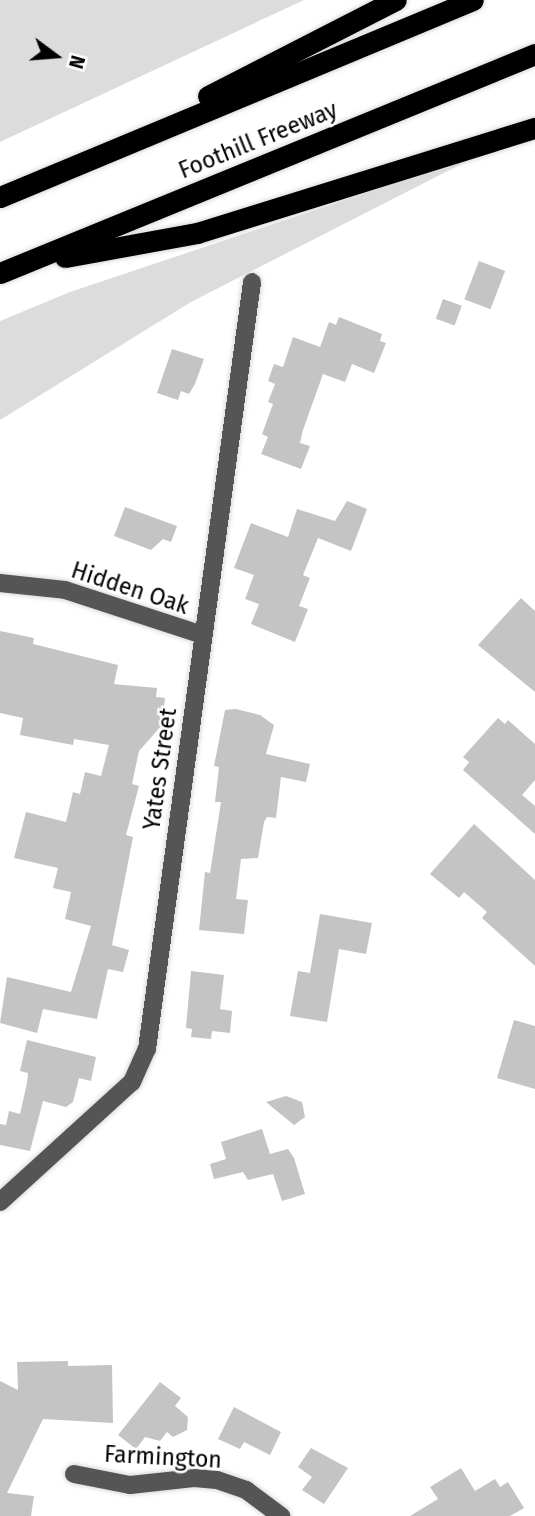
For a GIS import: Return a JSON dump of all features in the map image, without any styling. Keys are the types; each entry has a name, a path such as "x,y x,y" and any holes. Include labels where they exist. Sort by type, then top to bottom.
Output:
{"highway":[{"path":"0,197 396,0"},
{"name":"Foothill Freeway","path":"0,197 473,0"},
{"name":"Foothill Freeway","path":"0,274 535,54"},
{"path":"22,264 197,233 535,128"}],"street":[{"name":"Yates Street","path":"0,1202 132,1082 142,1066 252,282"},
{"name":"Hidden Oak","path":"0,583 65,590 202,635"},
{"name":"Farmington","path":"74,1475 130,1485 194,1478 217,1480 255,1495 281,1516"}],"shaded area":[{"path":"0,0 304,0 0,142"},
{"path":"477,156 191,302 0,420 0,321 70,292"}],"building":[{"path":"479,261 505,271 490,309 464,299"},
{"path":"443,299 462,306 455,326 436,319"},
{"path":"339,317 382,334 380,341 386,343 374,373 352,364 345,382 323,374 303,430 300,443 310,446 301,469 261,454 268,437 262,434 273,404 268,402 275,384 268,381 274,364 283,367 293,337 320,347 329,322 336,325"},
{"path":"172,349 204,359 189,394 181,391 178,400 157,393"},
{"path":"347,501 367,509 351,551 318,538 303,575 310,578 299,606 308,609 295,642 251,624 259,604 245,599 254,575 234,568 251,523 288,537 297,509 335,521"},
{"path":"125,507 177,526 171,542 163,539 151,550 114,536"},
{"path":"521,598 535,611 535,692 478,645"},
{"path":"0,631 34,638 33,644 118,665 114,684 157,688 156,697 165,698 162,725 139,751 132,784 139,786 126,835 133,837 112,945 129,950 123,972 108,969 97,1019 43,1009 37,1033 0,1023 7,977 71,992 91,926 65,919 71,892 53,888 58,868 14,858 26,812 66,822 73,792 80,794 85,772 101,776 109,745 74,739 73,745 20,735 23,718 0,713"},
{"path":"236,709 260,715 274,725 266,754 310,764 306,782 281,777 276,818 267,817 264,822 258,858 241,859 236,899 248,900 244,934 199,930 205,872 210,873 221,802 215,802 219,767 214,766 225,710"},
{"path":"498,718 505,724 508,720 535,744 535,780 522,795 535,806 535,834 463,770 469,762 463,757"},
{"path":"474,824 535,880 535,966 482,918 487,912 464,892 459,898 430,874"},
{"path":"320,914 372,923 366,954 339,949 327,1022 290,1016 298,971 310,973"},
{"path":"191,971 224,975 220,1009 232,1011 230,1033 212,1031 211,1039 191,1037 192,1029 186,1028"},
{"path":"514,1020 535,1026 535,1089 497,1078"},
{"path":"27,1040 96,1057 91,1081 79,1078 73,1102 66,1107 43,1101 30,1151 0,1145 0,1124 6,1125 9,1111 20,1114 28,1073 20,1071"},
{"path":"286,1096 302,1102 305,1117 294,1125 266,1102"},
{"path":"262,1129 270,1154 288,1149 294,1158 305,1194 282,1201 273,1174 248,1180 243,1172 214,1179 210,1164 226,1159 221,1142"},
{"path":"68,1361 68,1366 112,1365 113,1423 43,1419 7,1493 34,1496 31,1516 0,1516 0,1381 18,1390 17,1362"},
{"path":"160,1382 181,1398 175,1406 188,1417 187,1430 173,1437 167,1432 160,1441 145,1437 136,1449 118,1435"},
{"path":"234,1407 281,1432 270,1455 244,1442 240,1449 218,1439"},
{"path":"311,1448 348,1468 324,1504 302,1490 312,1477 298,1467"},
{"path":"461,1468 475,1491 495,1479 500,1487 508,1482 524,1508 510,1516 410,1516 438,1499 430,1487"}]}
